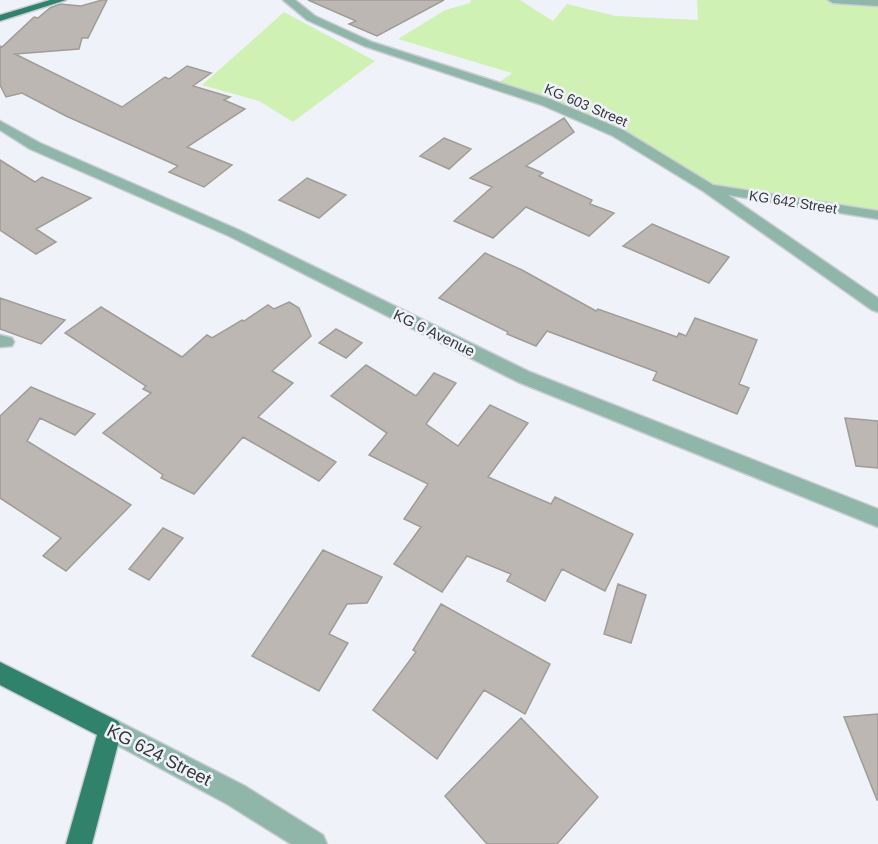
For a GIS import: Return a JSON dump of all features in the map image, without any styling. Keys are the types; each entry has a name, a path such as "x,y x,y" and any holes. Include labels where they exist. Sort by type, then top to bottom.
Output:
{"main road":[{"path":"0,18 61,0"},
{"name":"KG 624 Street","path":"0,673 110,729"},
{"path":"79,844 110,729"}],"street":[{"name":"KG 603 Street","path":"288,0 311,18 368,44 546,102 618,133 708,188 876,302"},
{"path":"833,0 878,3"},
{"name":"KG 6 Avenue","path":"0,125 35,146 234,233 524,377 878,518"},
{"name":"KG 642 Street","path":"708,188 878,215"},
{"name":"KG 624 Street","path":"110,729 236,795 314,844"}],"green space":[{"path":"471,0 520,0 553,21 567,4 616,16 698,20 697,0 878,0 878,215 708,188 618,133 494,86 512,73 398,39 445,10 470,3"},
{"path":"284,12 375,61 293,122 259,101 202,85"}],"building":[{"path":"107,0 88,38 82,38 79,49 15,54 122,107 165,77 169,79 187,66 211,73 193,86 230,97 224,100 245,109 187,147 232,165 204,187 169,172 178,166 66,116 22,93 6,97 0,85 0,46 2,47 34,17 38,18 50,8 60,4 81,6"},
{"path":"308,0 444,0 377,36 349,24 356,21"},
{"path":"564,118 574,132 526,166 543,173 539,176 592,200 590,204 614,213 589,236 526,207 493,238 454,221 492,187 470,178"},
{"path":"444,138 471,149 449,169 420,156"},
{"path":"0,160 35,182 42,177 91,198 36,229 56,242 36,254 0,230"},
{"path":"307,178 346,195 319,218 279,200"},
{"path":"652,224 729,257 709,283 623,246"},
{"path":"485,253 522,270 596,311 598,309 677,337 679,333 686,336 695,318 757,340 739,384 749,388 737,414 653,380 657,372 547,331 536,346 507,334 508,332 439,298"},
{"path":"0,298 65,320 41,344 0,329"},
{"path":"289,302 299,308 311,336 272,371 293,383 258,417 336,462 319,481 243,437 194,494 161,478 163,475 103,433 151,393 143,389 146,386 65,333 101,307 182,357 207,335 212,338 268,305 274,309"},
{"path":"336,329 362,343 346,358 319,343"},
{"path":"366,365 416,396 434,373 456,383 426,424 458,446 490,405 528,423 488,477 551,504 555,497 633,534 605,591 562,569 545,601 507,581 511,574 467,556 442,592 394,564 421,527 404,519 428,484 369,455 387,433 331,396"},
{"path":"31,387 95,414 75,435 40,418 27,441 131,505 66,571 43,556 61,538 0,498 0,416"},
{"path":"845,418 878,421 878,468 856,466"},
{"path":"163,528 183,538 149,580 129,569"},
{"path":"323,550 382,577 367,603 347,604 329,634 348,643 319,691 252,656"},
{"path":"618,584 646,595 631,643 604,634"},
{"path":"441,604 550,664 525,714 484,690 437,759 373,710 416,652 413,650"},
{"path":"878,714 878,800 877,800 844,717"},
{"path":"521,718 598,797 557,844 487,844 445,796"}]}
